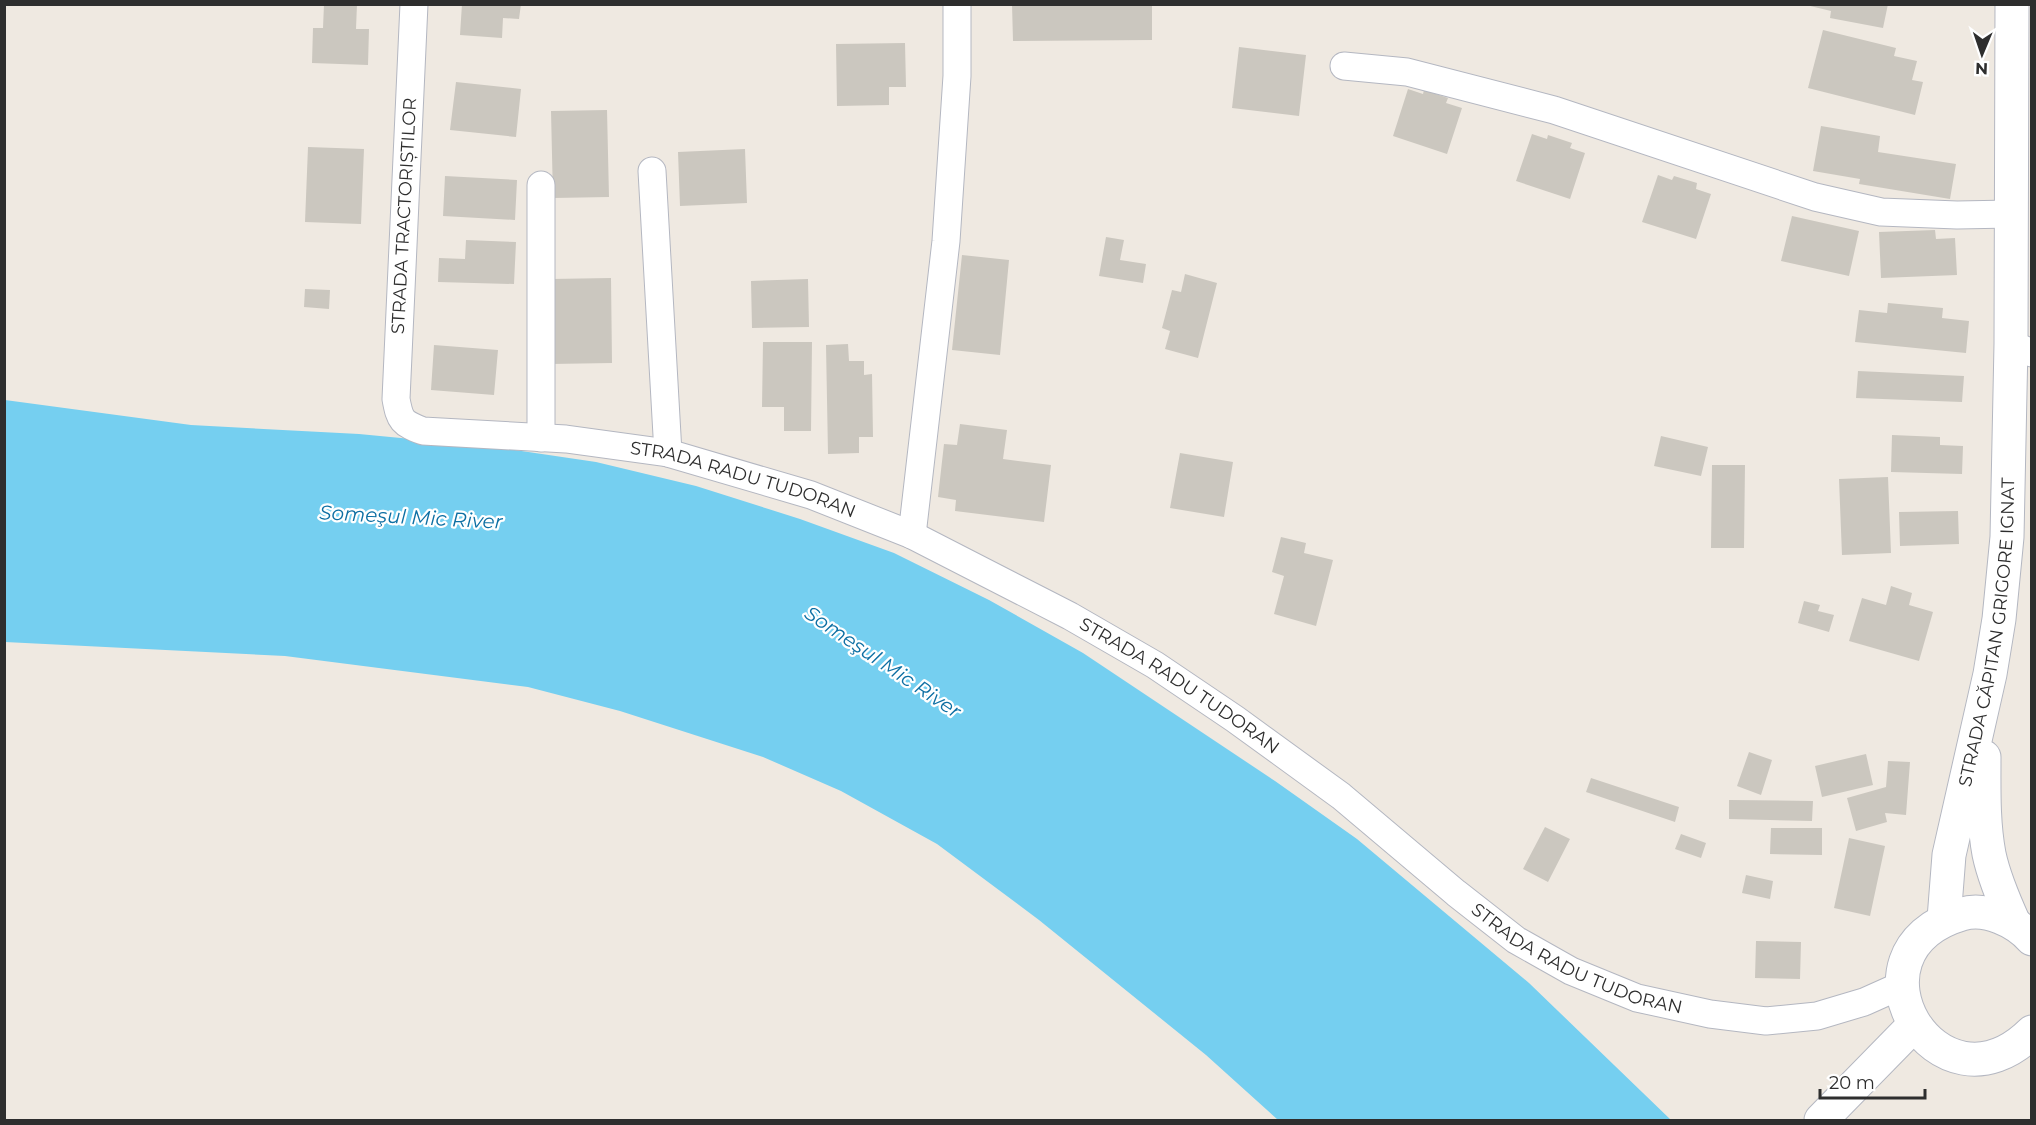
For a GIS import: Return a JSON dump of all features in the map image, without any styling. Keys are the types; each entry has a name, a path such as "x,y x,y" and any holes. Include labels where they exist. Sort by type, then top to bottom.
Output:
{"main road":[{"name":"STRADA CĂPITAN GRIGORE IGNAT","path":"1944,919 1949,855 1990,674 1999,619 2021,349 2011,214 2012,4"},
{"path":"1990,674 1984,758 1984,815 1989,855 1999,888 2023,931"},
{"path":"2023,931 1992,915 1967,912 1944,919 1927,930 1914,946 1905,964 1902,985 1905,1006 1914,1025 1926,1039 1940,1049 1956,1055 1973,1058 1990,1057 2007,1051 2031,1032"},
{"path":"1821,1120 1914,1025"}],"street":[{"name":"STRADA TRACTORIȘTILOR","path":"406,424 399,417 396,399 414,4"},
{"path":"912,535 947,229 957,76 957,4"},
{"path":"1344,66 1407,72 1554,110 1815,197 1881,213 2011,214"},
{"path":"652,171 668,453"},
{"path":"541,185 541,438"},
{"name":"STRADA RADU TUDORAN","path":"406,424 423,431 620,445 668,453 811,495 912,535 1060,610 1155,665 1235,719 1341,796 1456,893 1516,940 1571,972 1637,998 1710,1014 1766,1021 1817,1016 1864,1002 1902,985"}],"water":[{"name":"Someşul Mic River","path":"5,400 191,425 359,434 495,447 596,462 696,486 800,519 894,553 989,600 1083,653 1275,781 1357,839 1529,983 1671,1120 1278,1120 1206,1055 1039,920 937,844 841,791 763,757 620,711 528,687 285,656 5,642"}],"building":[{"path":"324,4 357,4 356,29 369,29 368,65 312,63 313,28 323,28"},
{"path":"462,4 521,4 519,19 503,18 502,38 460,35"},
{"path":"1012,4 1152,4 1152,40 1013,41"},
{"path":"1802,4 1888,4 1883,28 1830,18 1831,11"},
{"path":"1823,30 1896,48 1894,56 1917,61 1912,80 1923,82 1915,115 1808,88"},
{"path":"905,43 906,87 889,87 889,105 837,106 836,44"},
{"path":"1239,47 1306,55 1299,116 1232,108"},
{"path":"456,82 521,89 516,137 450,130"},
{"path":"1408,89 1423,94 1424,90 1448,98 1446,103 1462,108 1447,154 1393,136"},
{"path":"607,110 609,197 553,198 551,111"},
{"path":"1821,126 1880,136 1878,152 1956,164 1950,199 1859,184 1860,179 1813,171"},
{"path":"1532,134 1547,139 1548,135 1572,143 1570,148 1585,153 1570,199 1516,181"},
{"path":"308,147 364,149 361,224 305,222"},
{"path":"745,149 747,203 680,206 678,152"},
{"path":"1658,175 1672,180 1674,176 1697,183 1696,189 1711,194 1696,239 1642,222"},
{"path":"445,176 517,180 515,220 443,216"},
{"path":"1792,216 1859,231 1849,276 1781,261"},
{"path":"1935,230 1936,239 1955,238 1957,275 1881,278 1879,232"},
{"path":"1106,237 1124,240 1120,260 1146,264 1143,283 1099,276"},
{"path":"466,240 516,242 514,284 438,282 439,258 465,259"},
{"path":"962,255 1009,260 1000,355 952,350"},
{"path":"1185,274 1217,283 1198,358 1165,349 1170,331 1162,328 1172,290 1181,292"},
{"path":"611,278 612,363 551,364 551,279"},
{"path":"808,279 809,327 752,328 751,281"},
{"path":"305,289 330,290 329,309 304,307"},
{"path":"1888,303 1943,308 1942,318 1969,321 1966,353 1855,342 1859,310 1887,313"},
{"path":"763,342 812,342 811,431 784,431 784,407 762,407"},
{"path":"848,344 849,361 864,361 864,375 872,374 873,437 859,437 859,453 828,454 826,345"},
{"path":"434,345 498,350 494,395 431,390"},
{"path":"1858,371 1964,376 1962,402 1856,398"},
{"path":"960,424 1007,430 1003,459 1051,465 1044,522 955,511 956,500 938,497 944,444 957,445"},
{"path":"1892,435 1940,437 1940,445 1963,446 1962,474 1891,472"},
{"path":"1661,436 1708,447 1701,476 1654,466"},
{"path":"1180,453 1233,462 1224,517 1170,508"},
{"path":"1712,465 1745,465 1744,548 1711,548"},
{"path":"1888,477 1891,553 1842,555 1839,479"},
{"path":"1958,511 1959,544 1900,546 1899,512"},
{"path":"1281,537 1306,543 1304,553 1333,560 1316,626 1274,614 1284,576 1272,572"},
{"path":"1891,586 1912,593 1909,605 1933,612 1919,661 1849,641 1862,598 1886,605"},
{"path":"1804,601 1820,605 1818,611 1834,615 1829,632 1798,623"},
{"path":"1749,752 1772,760 1761,795 1737,786"},
{"path":"1866,754 1873,785 1822,797 1815,766"},
{"path":"1888,761 1910,762 1906,815 1885,813 1887,822 1856,831 1847,798 1886,787"},
{"path":"1591,778 1679,807 1675,822 1586,792"},
{"path":"1729,800 1813,801 1812,821 1729,819"},
{"path":"1545,827 1570,839 1548,882 1523,869"},
{"path":"1771,828 1822,828 1822,855 1770,854"},
{"path":"1681,834 1706,843 1701,858 1675,849"},
{"path":"1849,838 1885,846 1870,916 1834,908"},
{"path":"1746,875 1773,881 1770,899 1742,893"},
{"path":"1756,941 1801,942 1800,979 1755,978"}]}
